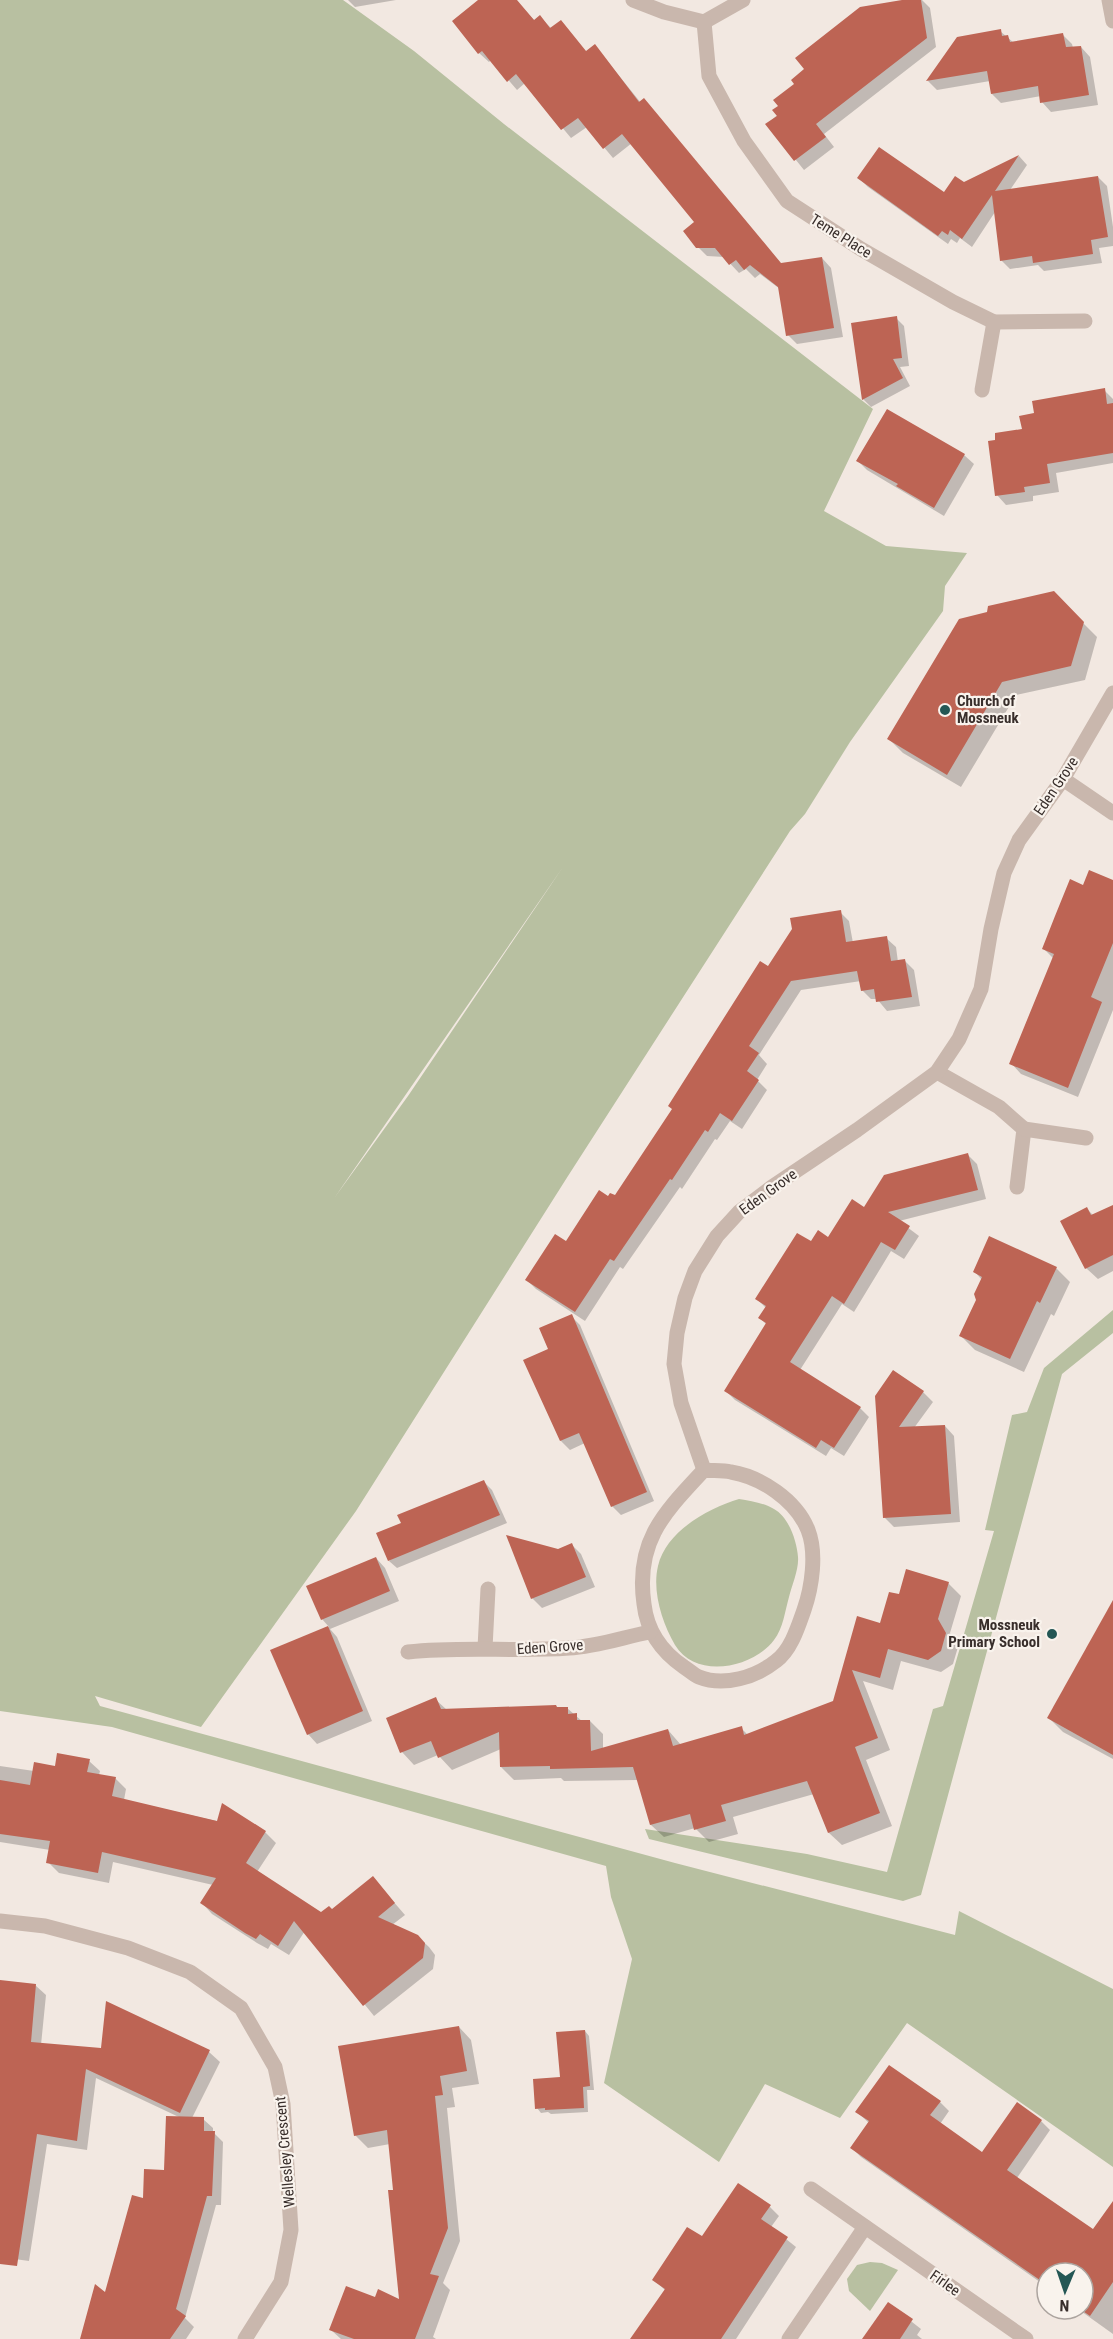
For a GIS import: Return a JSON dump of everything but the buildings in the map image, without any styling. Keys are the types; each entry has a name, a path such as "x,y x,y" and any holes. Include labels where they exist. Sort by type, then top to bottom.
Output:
{"street":[{"path":"633,0 664,12 704,22 743,0"},
{"path":"1109,0 1113,21"},
{"name":"Teme Place","path":"704,22 709,76 744,141 787,201 861,249 953,302 994,322 1085,321"},
{"path":"982,390 994,322"},
{"name":"Eden Grove","path":"704,1470 681,1403 674,1364 679,1324 694,1271 717,1236 739,1212 771,1187 858,1130 937,1072 959,1040 981,989 991,929 1004,873 1019,840 1063,779 1111,698"},
{"path":"1063,779 1113,813"},
{"path":"937,1072 999,1107 1024,1129 1086,1138"},
{"path":"1017,1187 1024,1129"},
{"path":"704,1470 731,1472 760,1482 794,1507 808,1531 814,1567 807,1603 794,1637 778,1660 754,1675 729,1681 699,1677 671,1658 650,1632 644,1607 643,1561 661,1518 704,1470"},
{"path":"485,1648 488,1589"},
{"name":"Eden Grove","path":"408,1652 441,1648 528,1650 572,1648 650,1632"},
{"name":"Wellesley Crescent","path":"0,1922 45,1926 128,1948 190,1972 241,2008 270,2057 275,2067 283,2104 291,2230 281,2282 245,2339"},
{"name":"Firlee","path":"811,2189 1026,2339"},
{"path":"789,2339 865,2227"}],"green space":[{"path":"0,0 343,0 414,51 504,124 873,409 824,511 886,546 967,553 945,586 943,611 850,742 805,814 790,831 356,1511 201,1727 95,1696 100,1706 675,1863 955,1935 959,1911 1113,1989 1113,2167 907,2023 840,2118 765,2084 719,2162 604,2083 632,1959 611,1897 606,1866 112,1727 0,1711","holes":["563,867 408,1096 335,1197"]},
{"path":"1113,1310 1113,1333 1062,1374 921,1895 903,1901 649,1839 645,1829 807,1854 887,1872 933,1709 943,1706 994,1531 985,1530 1012,1415 1027,1412 1044,1368"},
{"path":"739,1499 757,1502 774,1509 784,1518 796,1544 797,1567 782,1625 774,1640 753,1658 724,1666 696,1663 684,1656 675,1645 662,1617 656,1586 658,1566 663,1553 679,1532 702,1515"},
{"path":"870,2262 882,2263 898,2270 870,2311 849,2291 847,2279 857,2265"}],"place":[{"name":"Church of Mossneuk","path":"945,710"},
{"name":"Mossneuk Primary School","path":"1052,1634"}]}
